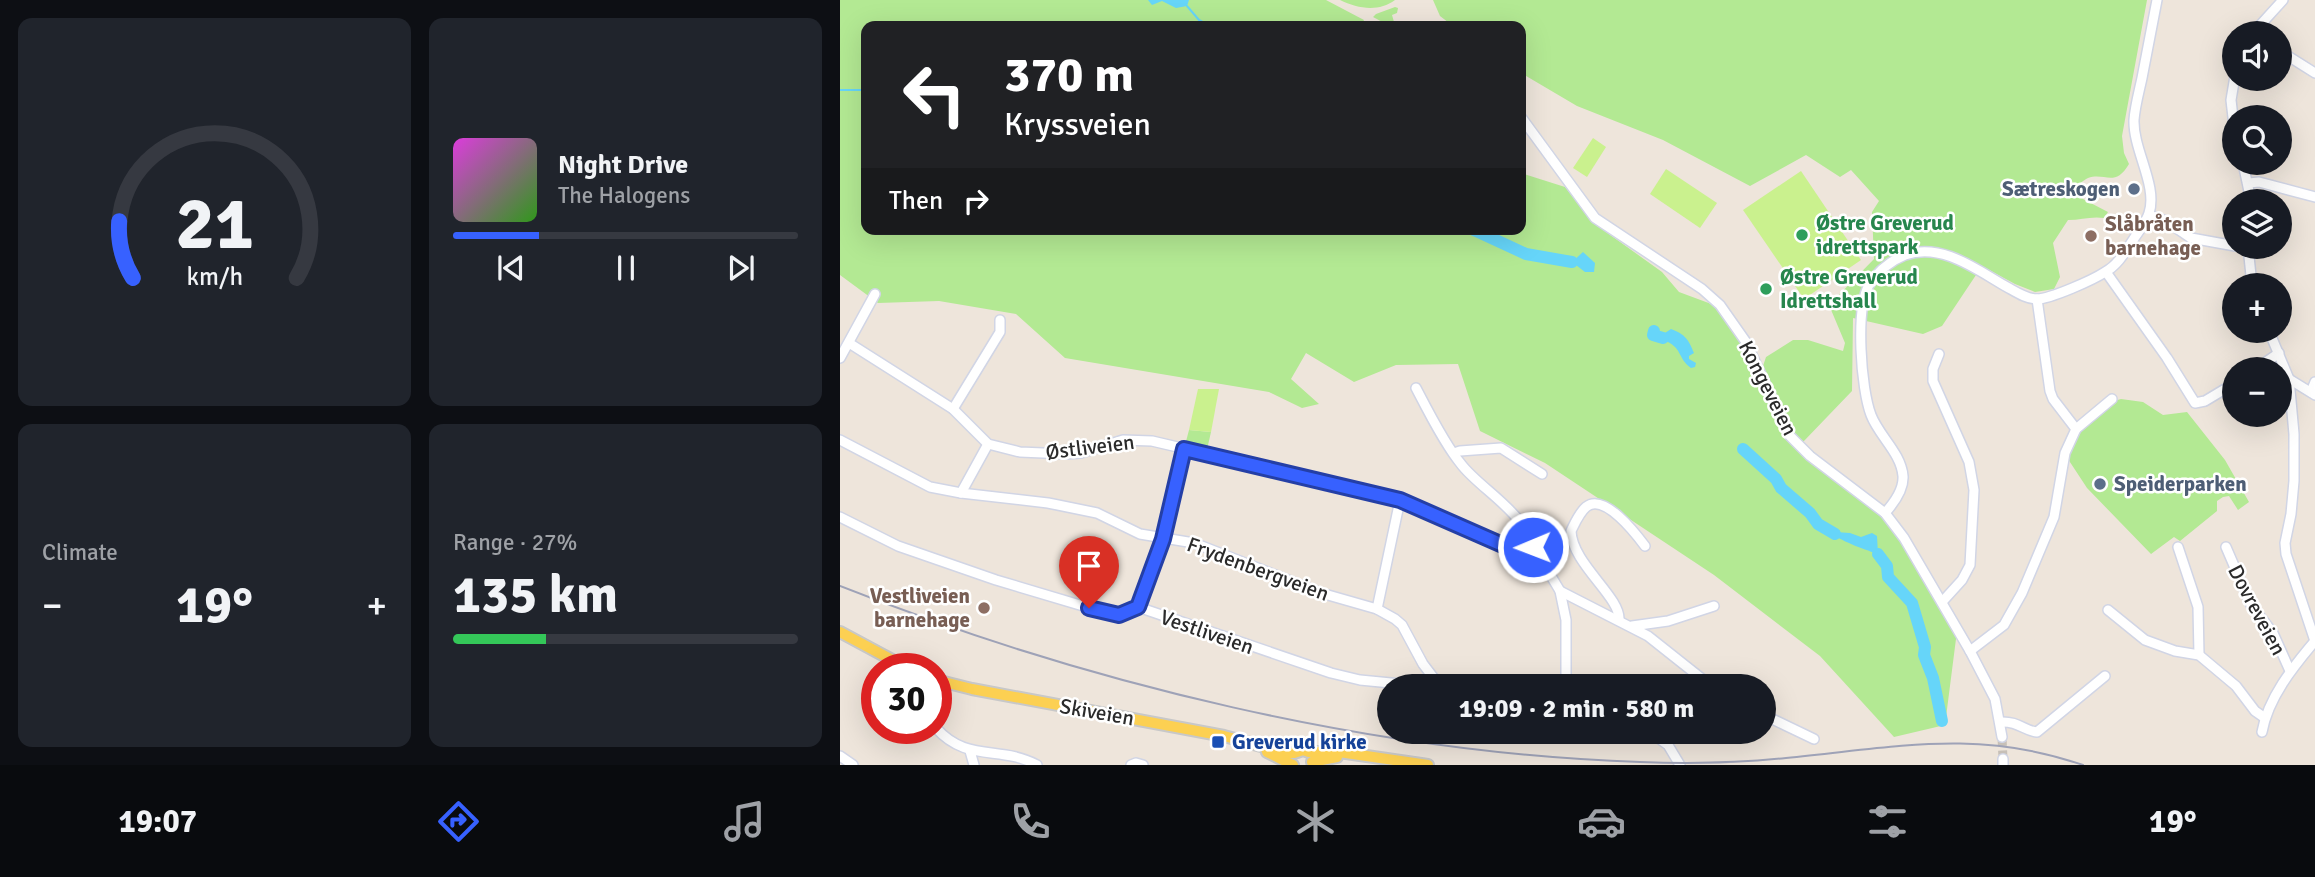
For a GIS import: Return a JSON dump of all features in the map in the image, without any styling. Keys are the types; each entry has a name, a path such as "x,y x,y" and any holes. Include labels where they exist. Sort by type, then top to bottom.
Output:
{"main road":[{"path":"840,632 879,653"},
{"name":"Skiveien","path":"952,684 1204,732 1259,745 1294,761 1303,750 1311,760"},
{"path":"1311,760 1348,754 1428,765"}],"street":[{"path":"1885,513 1900,491 1903,473 1871,415 1864,388 1861,319 1864,297 1876,276 1893,260 1912,253 1929,251 1955,258 2019,294 2036,299 2051,296 2106,272 2120,258 2149,215 2151,194 2137,146 2134,121 2157,0"},
{"path":"2264,21 2283,0"},
{"path":"2292,58 2315,72"},
{"name":"Kongeveien","path":"1526,124 1595,218 1702,289 1720,305 1746,342 1789,435 1810,456 1885,513 1904,538 1970,651 1995,699 2002,737"},
{"path":"2247,175 2250,189"},
{"path":"2249,183 2259,182 2315,197"},
{"path":"2149,215 2166,221 2191,238 2222,244"},
{"path":"2106,272 2167,358 2195,403 2205,401 2222,391"},
{"path":"840,358 875,294"},
{"path":"2036,299 2050,391 2076,429"},
{"path":"953,409 1000,332 1000,320"},
{"path":"849,343 953,409 988,444 961,493"},
{"path":"2274,343 2280,357"},
{"path":"1939,354 1933,369 1933,381 1966,455 1973,474 1974,490 1970,565 1962,580 1942,602"},
{"path":"2274,357 2279,354"},
{"path":"2292,381 2313,394 2315,382"},
{"path":"1416,388 1468,472 1510,510 1521,524 1533,547 1530,557"},
{"path":"1970,651 2004,625 2017,603 2054,517 2065,453 2076,429 2112,398"},
{"path":"2262,732 2265,718 2290,671 2315,641 2297,590 2285,543 2291,514 2295,457 2292,424"},
{"name":"Østliveien","path":"988,444 1020,452 1066,454 1081,453 1123,440 1136,439 1400,500 1530,557 1548,571 1560,591 1632,626 1658,642 1696,674"},
{"name":"Frydenbergveien","path":"840,440 919,482 943,490 1048,503 1097,513 1128,529 1163,539 1195,543 1321,593 1377,609 1402,625 1430,674"},
{"path":"1454,453 1500,448 1542,474"},
{"path":"1138,607 1163,539 1184,449"},
{"path":"1377,609 1400,500"},
{"path":"1619,620 1615,605 1574,546 1571,530 1588,505 1595,504 1622,518 1645,546"},
{"name":"Vestliveien","path":"840,517 898,546 1009,584 1110,614 1119,615 1138,607 1331,673 1377,682"},
{"path":"2178,547 2198,607 2199,655"},
{"name":"Dovreveien","path":"2226,547 2251,605 2271,629 2290,671"},
{"path":"1560,591 1567,627 1566,674"},
{"path":"1632,626 1668,621 1714,606"},
{"path":"2108,610 2146,640 2175,651 2199,655 2236,686 2265,718"},
{"path":"2000,723 2017,723 2037,732 2105,676"},
{"path":"1776,721 1814,739"},
{"path":"952,743 970,751 1014,755 1037,765"},
{"path":"1667,744 1679,765"},
{"path":"970,751 974,765"},
{"path":"840,756 853,765"},
{"path":"1131,765 1143,765"}],"green space":[{"path":"840,0 1326,0 1364,21 861,21 861,235 1526,235 1526,175 1565,187 1595,224 1662,272 1679,292 1714,305 1742,346 1759,378 1766,357 1793,340 1808,340 1843,351 1845,343 1829,305 1874,259 1872,212 1879,201 1851,170 1840,177 1806,155 1750,186 1663,140 1577,106 1526,76 1526,21 1446,21 1440,16 1433,0 2147,0 2122,136 2124,153 2129,164 2119,175 2110,178 2088,178 2073,189 2083,199 2108,212 2104,218 2068,220 2053,243 2060,277 2054,289 2035,292 1982,266 1942,326 1923,334 1853,318 1852,391 1803,442 1883,514 1957,631 1945,725 1894,737 1820,656 1714,575 1545,463 1480,431 1458,364 1396,365 1354,382 1306,353 1291,379 1319,404 1302,408 1269,392 1065,358 1016,314 939,301 878,303 840,275"},
{"path":"1340,0 1395,0 1389,4 1368,8"},
{"path":"1398,8 1397,13 1392,15 1394,21 1381,21 1373,17"},
{"path":"1593,138 1606,147 1587,177 1573,168"},
{"path":"1666,169 1717,203 1700,228 1650,194"},
{"name":"Østre Greverud idrettspark","path":"1801,171 1861,260 1804,299 1743,210"},
{"path":"1198,389 1219,389 1211,432 1189,430"},
{"path":"2121,399 2143,402 2163,415 2187,412 2225,460 2249,502 2238,510 2229,496 2223,497 2217,501 2217,511 2180,541 2174,537 2151,554 2087,488 2068,459 2074,441 2087,423 2104,407"},
{"path":"1189,430 1211,432 1206,454 1184,449"}],"water":[{"path":"1148,0 1189,0 1187,6 1176,8 1162,1 1152,5"},
{"path":"1583,252 1595,263 1594,272 1585,272 1572,262"},
{"path":"1671,329 1688,341 1694,353 1689,359 1696,363 1695,367 1691,368 1674,346 1663,340 1665,333"},
{"path":"1836,532 1861,537 1872,533 1877,536 1878,554 1843,540 1835,535"}],"waterway":[{"path":"1187,6 1201,21"},
{"path":"840,90 861,90"},
{"path":"1485,235 1526,254 1572,262"},
{"path":"1654,331 1653,335 1663,338"},
{"path":"1743,449 1776,479 1781,488 1810,513 1818,524 1835,534"},
{"path":"1878,554 1887,566 1888,577 1912,603 1942,721"}],"tunnel":[{"path":"2002,737 2003,759"}],"railway":[{"path":"840,586 1032,654 1132,682 1335,728 1437,744 1539,756 1695,763 1768,760 1899,746 1970,744 2007,747 2083,765"}],"place":[{"name":"Sætreskogen","path":"2134,189"},
{"name":"Østre Greverud idrettspark","path":"1802,235"},
{"name":"Slåbråten barnehage","path":"2091,236"},
{"name":"Østre Greverud Idrettshall","path":"1766,289"},
{"name":"Speiderparken","path":"2100,484"},
{"name":"Vestliveien barnehage","path":"984,608"},
{"name":"Greverud kirke","path":"1218,742"}],"route":[{"path":"1089,608 1119,615 1138,607 1163,539 1184,449 1400,500 1530,557 1533,547"}]}
